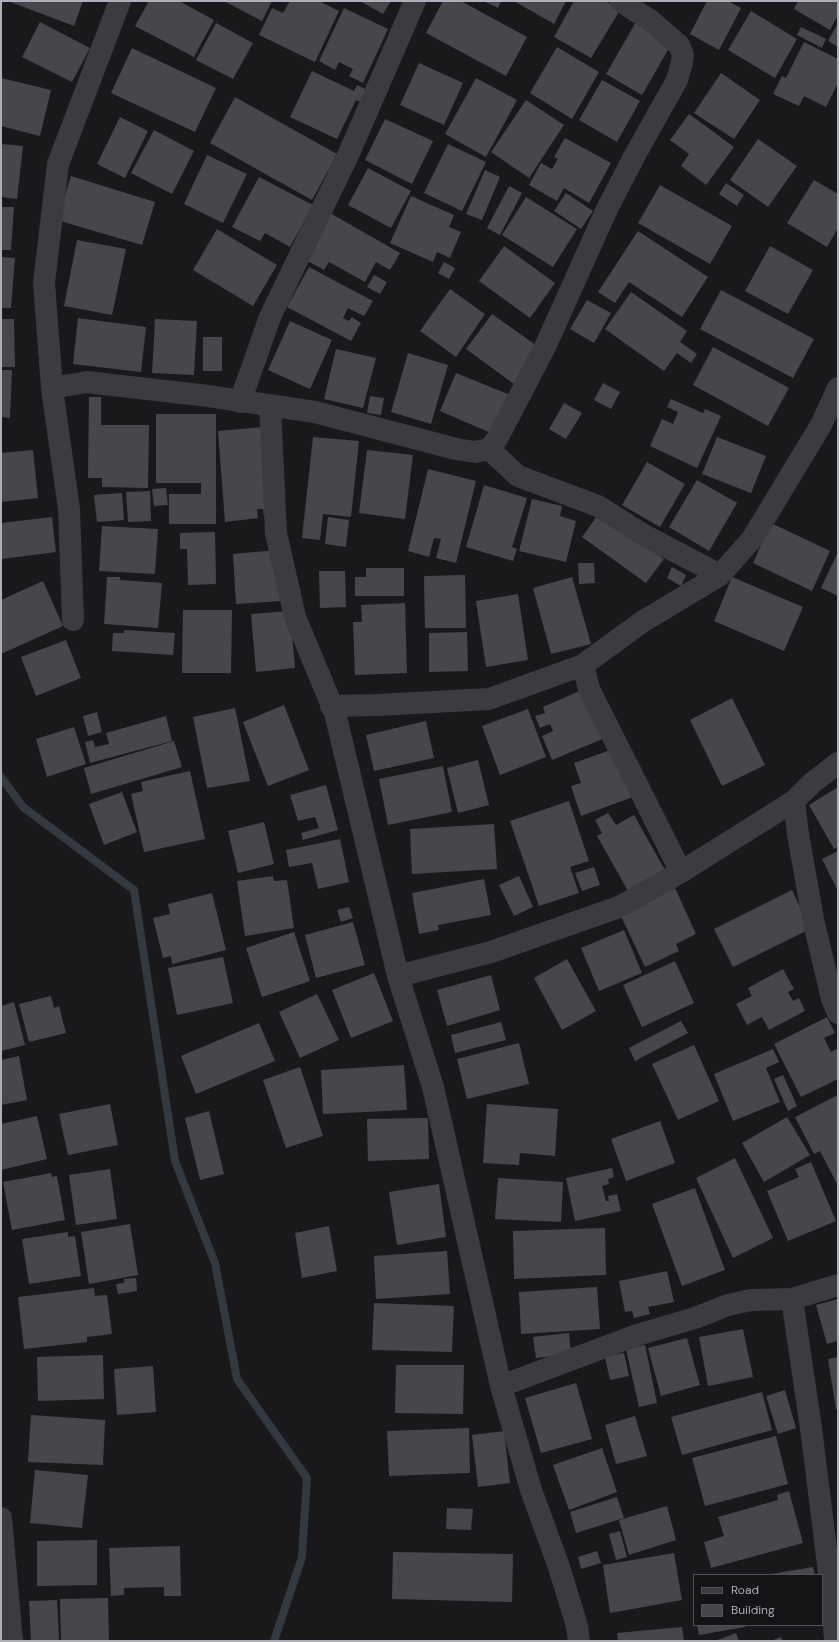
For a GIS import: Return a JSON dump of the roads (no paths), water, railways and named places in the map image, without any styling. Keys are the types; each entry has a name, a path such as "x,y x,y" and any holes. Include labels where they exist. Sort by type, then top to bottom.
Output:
{"street":[{"path":"73,620 69,509 52,388 44,283 58,164 120,1"},
{"path":"240,402 270,317 350,151 415,1"},
{"path":"52,388 87,382 270,405 315,412 456,449 475,452 489,449 497,439 507,421 545,347 607,209 677,80 683,55 679,45 650,20 620,1"},
{"path":"332,706 488,699 583,665 642,622 720,575 752,538 821,425 838,388"},
{"path":"270,405 276,533 295,617 332,706 398,976 433,1087 501,1386 531,1490 559,1567 577,1626 579,1641"},
{"path":"489,449 518,476 598,506 644,535 720,575"},
{"path":"583,665 590,689 681,872"},
{"path":"398,976 491,952 619,907 681,872 794,801 812,783 838,763"},
{"path":"794,801 798,834 813,919 832,999 838,1013"},
{"path":"501,1386 637,1335 695,1318 728,1304 751,1300 792,1299 838,1285"},
{"path":"792,1299 811,1428 832,1596 835,1641"},
{"path":"1,1518 12,1641"}],"waterway":[{"path":"1,777 23,807 134,890 175,1161 215,1263 237,1379 307,1478 302,1557 274,1641"}]}
